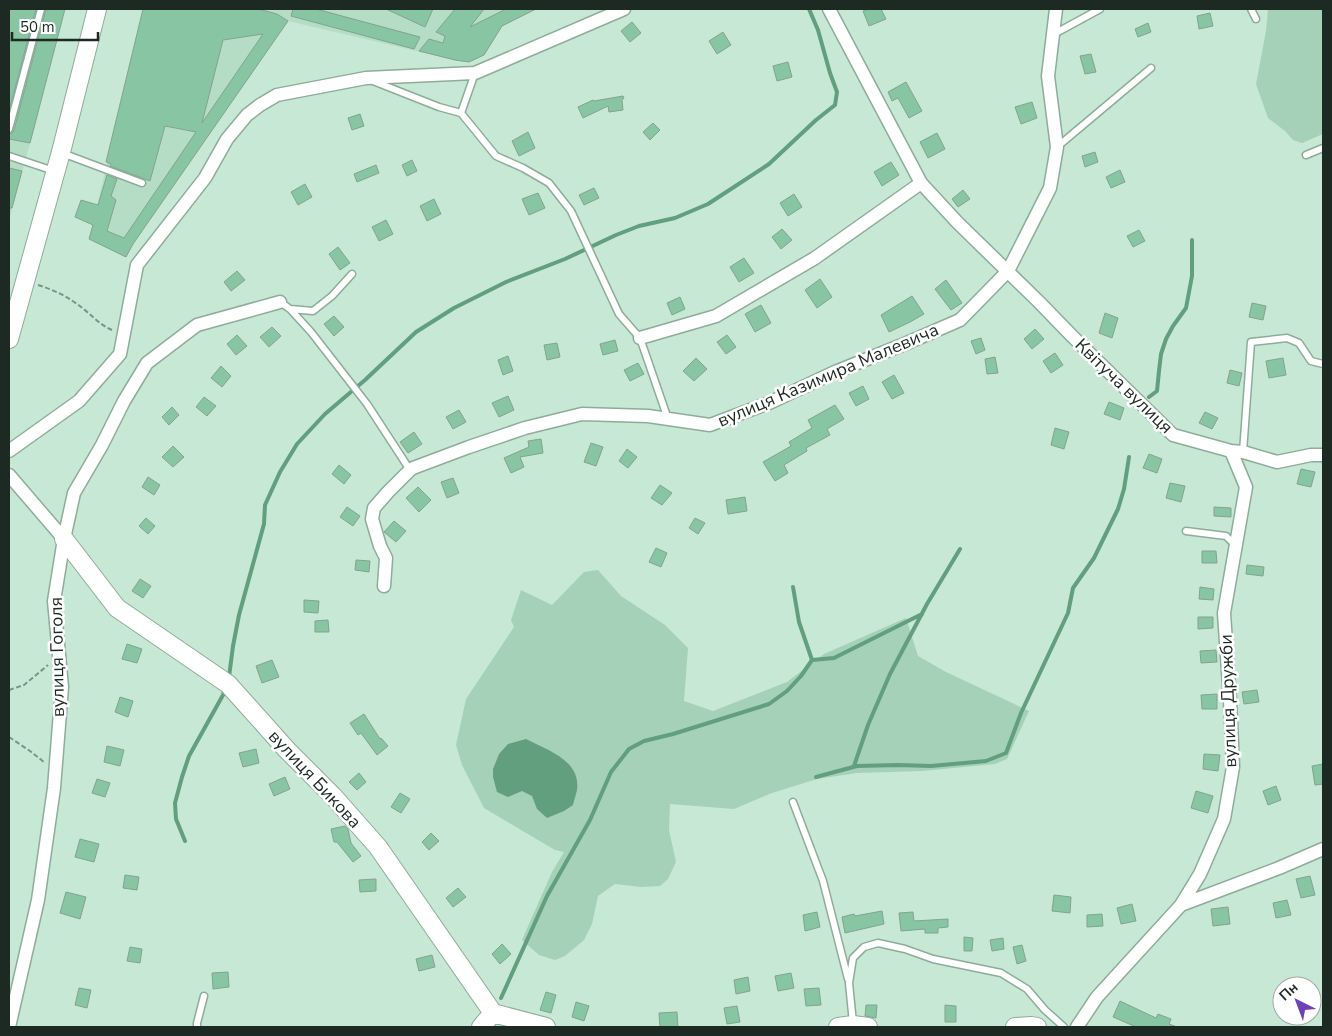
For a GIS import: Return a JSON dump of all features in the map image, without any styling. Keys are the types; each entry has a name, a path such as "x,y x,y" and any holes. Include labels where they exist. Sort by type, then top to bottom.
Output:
{"street":[{"path":"9,339 61,152 97,9"},
{"path":"9,451 79,401 120,354 137,265 205,178 227,139 247,115 277,95 366,78 475,73 610,12 624,9"},
{"name":"Квітуча вулиця","path":"829,9 921,183 957,222 1173,435 1277,462 1320,453"},
{"path":"1008,271 1050,188 1057,147 1048,76 1056,9"},
{"path":"640,338 716,316 815,258 921,183"},
{"name":"вулиця Казимира Малевича","path":"384,586 386,558 380,546 372,519 374,508 410,470 525,428 582,414 648,416 710,425 769,403 835,372 960,320 1008,271"},
{"name":"вулиця Гоголя","path":"9,1027 38,900 55,772 62,687 54,601 74,493 147,363 197,325 285,305"},
{"name":"вулиця Дружби","path":"1077,1027 1097,997 1181,905 1200,874 1224,819 1233,767 1224,613 1246,487 1237,451"},
{"path":"9,476 64,539"},
{"name":"вулиця Бикова","path":"64,539 117,608 228,684 287,750 333,796 378,847 495,1020"},
{"path":"1181,905 1279,868 1323,849"},
{"path":"481,1027 495,1020 546,1027"},
{"path":"1015,1027 1037,1027"}],"lane":[{"path":"9,129 41,9"},
{"path":"1054,34 1100,9"},
{"path":"1251,9 1256,19"},
{"path":"1057,147 1151,68"},
{"path":"461,113 475,73"},
{"path":"366,78 439,107 461,113 496,156 524,168 549,183 571,212 619,314 640,338 668,419"},
{"path":"1306,155 1323,148"},
{"path":"61,152 142,183"},
{"path":"9,156 55,172"},
{"path":"285,305 313,311 332,296 352,274"},
{"path":"285,305 311,332 367,404 410,470"},
{"path":"1237,451 1251,342 1287,338 1299,343 1311,361 1323,364"},
{"path":"1186,531 1226,536 1235,545"},
{"path":"793,802 823,881 840,943 849,983 853,1027"},
{"path":"849,983 854,958 864,947 878,944 905,949 933,959 1002,974 1027,989 1045,1010 1064,1027"},
{"path":"197,1027 204,996"}],"path":[{"path":"25,280 63,295 78,304 100,323 110,329 124,333"},
{"path":"9,690 24,685 46,668 59,652"},
{"path":"9,737 30,751 55,772"}],"shaded area":[{"path":"9,9 63,9 9,221"},
{"path":"144,9 536,9 502,26 484,55 469,62 288,21 133,244 126,257 89,239"},
{"path":"1268,9 1323,9 1323,134 1302,143 1293,140 1268,118 1256,84 1266,31"},
{"path":"598,570 621,596 665,625 688,648 684,701 713,711 787,682 824,654 906,618 918,656 946,672 1029,711 1007,759 995,764 922,771 857,773 817,779 772,793 734,809 670,804 669,830 676,862 668,879 660,886 641,887 615,884 598,896 592,924 584,940 565,956 555,960 539,955 522,940 552,872 564,852 555,850 484,808 462,765 456,745 466,699 514,627 511,620 521,590 552,605 584,572"},
{"path":"526,739 561,757 574,771 577,780 577,790 573,805 547,818 537,809 532,796 522,791 508,797 497,792 493,777 493,769 499,754 508,744"}],"building":[{"path":"9,9 36,9 9,111"},
{"path":"46,9 65,9 30,143 9,139 9,134 14,130"},
{"path":"143,9 258,9 277,14 288,21 133,244 126,257 89,239 93,225 75,217 81,200 98,205 107,175 117,179 111,196 116,200 107,231 124,238 196,132 165,126 150,181 110,166 111,164 106,162","holes":["263,34 202,123 223,40"]},
{"path":"293,9 316,9 420,37 414,49 291,16"},
{"path":"386,9 433,9 425,27"},
{"path":"455,9 484,9 470,27 506,9 536,9 502,26 484,55 469,62 419,51 429,39 443,43 445,36 436,32"},
{"path":"881,9 886,19 869,26 863,11"},
{"path":"1210,13 1213,26 1199,29 1197,16"},
{"path":"632,22 641,33 630,42 621,31"},
{"path":"1148,23 1151,32 1138,37 1135,29"},
{"path":"723,32 731,45 717,54 709,41"},
{"path":"1091,54 1096,72 1085,74 1080,56"},
{"path":"788,62 792,77 777,81 773,66"},
{"path":"906,82 922,111 909,118 898,98 892,101 888,92"},
{"path":"623,96 623,110 609,112 608,106 583,118 578,107 593,100"},
{"path":"1032,102 1037,118 1021,124 1015,107"},
{"path":"360,114 364,126 352,130 348,118"},
{"path":"653,123 660,130 650,140 643,132"},
{"path":"528,132 535,148 519,156 512,141"},
{"path":"937,133 945,149 928,158 920,142"},
{"path":"1095,152 1098,162 1085,167 1082,156"},
{"path":"412,160 417,171 407,176 402,165"},
{"path":"891,162 899,175 882,186 874,172"},
{"path":"376,165 379,173 357,182 354,174"},
{"path":"9,168 22,171 12,208 9,208"},
{"path":"1120,170 1125,182 1111,188 1106,177"},
{"path":"305,184 312,197 298,205 291,192"},
{"path":"594,188 599,198 584,205 579,195"},
{"path":"963,190 970,199 958,207 952,199"},
{"path":"538,193 545,208 529,215 522,199"},
{"path":"794,194 802,207 788,216 780,203"},
{"path":"434,199 441,214 427,221 420,206"},
{"path":"386,220 393,234 379,241 372,227"},
{"path":"782,229 792,240 781,249 772,237"},
{"path":"1139,230 1145,241 1133,247 1127,236"},
{"path":"338,247 350,263 340,270 329,254"},
{"path":"744,258 754,273 739,282 730,267"},
{"path":"237,271 245,280 231,291 224,282"},
{"path":"820,279 832,297 817,308 805,290"},
{"path":"946,280 962,303 951,310 935,289"},
{"path":"912,296 924,314 889,332 881,315"},
{"path":"680,297 685,309 672,315 667,303"},
{"path":"1252,303 1266,306 1263,320 1249,317"},
{"path":"761,305 771,323 755,332 745,314"},
{"path":"1105,313 1118,318 1112,338 1099,333"},
{"path":"334,316 344,327 334,336 324,324"},
{"path":"272,327 281,336 269,347 260,337"},
{"path":"1035,329 1044,339 1032,349 1024,339"},
{"path":"237,335 247,346 236,355 227,344"},
{"path":"727,335 736,347 726,354 717,342"},
{"path":"981,338 985,350 976,354 971,341"},
{"path":"615,340 618,351 603,355 600,344"},
{"path":"557,343 560,357 547,360 544,345"},
{"path":"1055,353 1063,365 1051,373 1043,361"},
{"path":"508,356 513,371 503,375 498,360"},
{"path":"995,357 998,373 987,374 985,359"},
{"path":"696,358 707,369 694,381 683,371"},
{"path":"1283,358 1286,375 1269,378 1266,361"},
{"path":"638,363 644,374 630,381 624,370"},
{"path":"221,366 231,376 222,387 211,378"},
{"path":"1230,370 1242,373 1239,386 1227,383"},
{"path":"894,375 904,393 892,399 882,382"},
{"path":"863,386 869,399 856,406 849,393"},
{"path":"508,396 514,410 499,417 492,403"},
{"path":"204,397 216,406 207,416 196,407"},
{"path":"1109,402 1124,408 1120,420 1104,414"},
{"path":"835,405 844,419 827,429 830,435 806,448 807,451 784,465 788,473 775,481 763,462 791,446 789,442 812,428 808,420"},
{"path":"172,407 179,415 169,425 162,417"},
{"path":"459,410 466,422 453,429 446,417"},
{"path":"1205,412 1218,418 1212,429 1199,423"},
{"path":"1055,428 1069,432 1064,449 1051,445"},
{"path":"414,432 422,444 408,453 400,442"},
{"path":"541,439 543,453 520,457 524,467 511,473 504,458 529,447 528,441"},
{"path":"591,443 603,447 596,466 584,462"},
{"path":"173,446 184,457 173,467 162,457"},
{"path":"627,449 637,457 628,468 619,461"},
{"path":"1149,454 1162,459 1157,473 1143,468"},
{"path":"339,465 351,475 344,484 332,474"},
{"path":"1301,469 1315,472 1311,487 1297,484"},
{"path":"148,477 160,485 154,495 142,487"},
{"path":"453,478 459,493 447,498 441,482"},
{"path":"1170,483 1185,486 1181,502 1166,498"},
{"path":"660,485 672,493 662,505 651,498"},
{"path":"418,487 431,500 419,512 406,498"},
{"path":"745,497 747,511 728,514 726,500"},
{"path":"347,507 360,516 353,526 340,517"},
{"path":"1214,507 1231,508 1231,517 1214,516"},
{"path":"146,518 155,526 148,534 139,526"},
{"path":"695,518 705,523 698,534 689,528"},
{"path":"394,521 406,531 396,542 384,532"},
{"path":"656,548 667,553 661,567 649,562"},
{"path":"1202,551 1216,551 1217,563 1202,563"},
{"path":"356,560 370,561 369,572 355,570"},
{"path":"1247,565 1264,567 1263,576 1246,574"},
{"path":"140,579 151,586 143,598 132,591"},
{"path":"1200,587 1214,589 1213,600 1199,599"},
{"path":"304,600 319,601 318,613 304,612"},
{"path":"1198,617 1213,617 1213,628 1198,629"},
{"path":"328,620 329,632 315,632 315,621"},
{"path":"127,644 142,649 137,663 122,659"},
{"path":"1216,650 1217,662 1201,663 1200,651"},
{"path":"272,660 279,677 262,683 256,666"},
{"path":"1257,690 1259,702 1244,704 1242,692"},
{"path":"1217,694 1217,709 1202,709 1201,695"},
{"path":"120,697 133,701 128,717 115,712"},
{"path":"364,714 380,739 388,746 377,755 361,733 358,735 350,723"},
{"path":"107,746 124,750 120,766 104,762"},
{"path":"256,749 259,763 243,767 239,753"},
{"path":"1204,754 1220,755 1218,771 1203,769"},
{"path":"1323,764 1323,784 1315,785 1312,766"},
{"path":"359,773 366,782 357,790 349,782"},
{"path":"285,777 290,789 274,796 269,784"},
{"path":"97,779 110,783 105,797 92,793"},
{"path":"1276,786 1281,800 1268,805 1263,791"},
{"path":"1196,791 1213,796 1208,813 1191,808"},
{"path":"400,793 410,799 401,813 391,807"},
{"path":"345,826 348,829 351,843 361,856 353,862 337,842 334,842 331,829"},
{"path":"431,833 439,841 429,850 422,842"},
{"path":"80,839 99,844 94,862 75,857"},
{"path":"125,875 139,877 137,890 123,888"},
{"path":"1310,876 1315,895 1301,898 1296,879"},
{"path":"376,879 376,891 360,892 359,880"},
{"path":"458,888 466,897 453,907 446,898"},
{"path":"66,892 86,897 80,919 60,913"},
{"path":"1054,895 1071,897 1070,913 1052,911"},
{"path":"1287,900 1291,915 1276,918 1273,903"},
{"path":"1132,904 1136,921 1121,924 1117,908"},
{"path":"1228,907 1230,924 1213,926 1211,909"},
{"path":"882,911 884,924 845,933 842,917"},
{"path":"817,912 820,927 805,931 803,915"},
{"path":"913,912 914,921 948,919 948,927 938,928 938,933 925,933 925,929 901,931 899,913"},
{"path":"1102,914 1103,926 1087,927 1087,915"},
{"path":"964,937 973,938 972,951 964,951"},
{"path":"1003,938 1004,949 992,951 990,940"},
{"path":"502,944 511,954 500,964 492,954"},
{"path":"1022,945 1026,961 1017,964 1013,947"},
{"path":"130,947 142,949 140,963 127,961"},
{"path":"432,955 435,967 419,971 416,959"},
{"path":"228,972 229,987 213,989 212,973"},
{"path":"791,973 794,988 778,991 775,976"},
{"path":"748,977 750,991 736,994 734,980"},
{"path":"79,988 91,990 87,1008 75,1005"},
{"path":"819,988 821,1005 806,1006 804,989"},
{"path":"546,992 556,995 551,1013 540,1010"},
{"path":"1120,1001 1156,1018 1158,1014 1171,1019 1169,1024 1177,1027 1136,1027 1113,1017"},
{"path":"576,1002 589,1006 584,1021 572,1017"},
{"path":"866,1005 877,1005 876,1018 865,1016"},
{"path":"945,1005 956,1006 956,1022 945,1022"},
{"path":"737,1006 740,1022 727,1024 724,1008"},
{"path":"677,1012 678,1027 660,1027 659,1013"}],"waterway":[{"path":"229,677 239,615 264,524 265,505 280,472 297,444 325,414 365,380 416,332 454,308 506,282 565,259 616,235 639,226 675,218 708,204 769,164 835,105 837,92 818,30 809,9"},
{"path":"1149,397 1157,391 1161,354 1166,339 1186,308 1192,276 1192,240"},
{"path":"816,777 857,766 931,766 986,761 1006,753 1021,713 1068,613 1073,588 1094,558 1118,509 1124,489 1129,457"},
{"path":"854,766 868,725 890,674 927,604 960,549"},
{"path":"501,998 547,896 590,820 611,772 629,749 644,741 673,734 769,704 787,691 801,676 812,660 799,622 793,587"},
{"path":"812,660 834,658 922,614"},
{"path":"185,841 176,819 175,803 189,756 225,689"}]}
